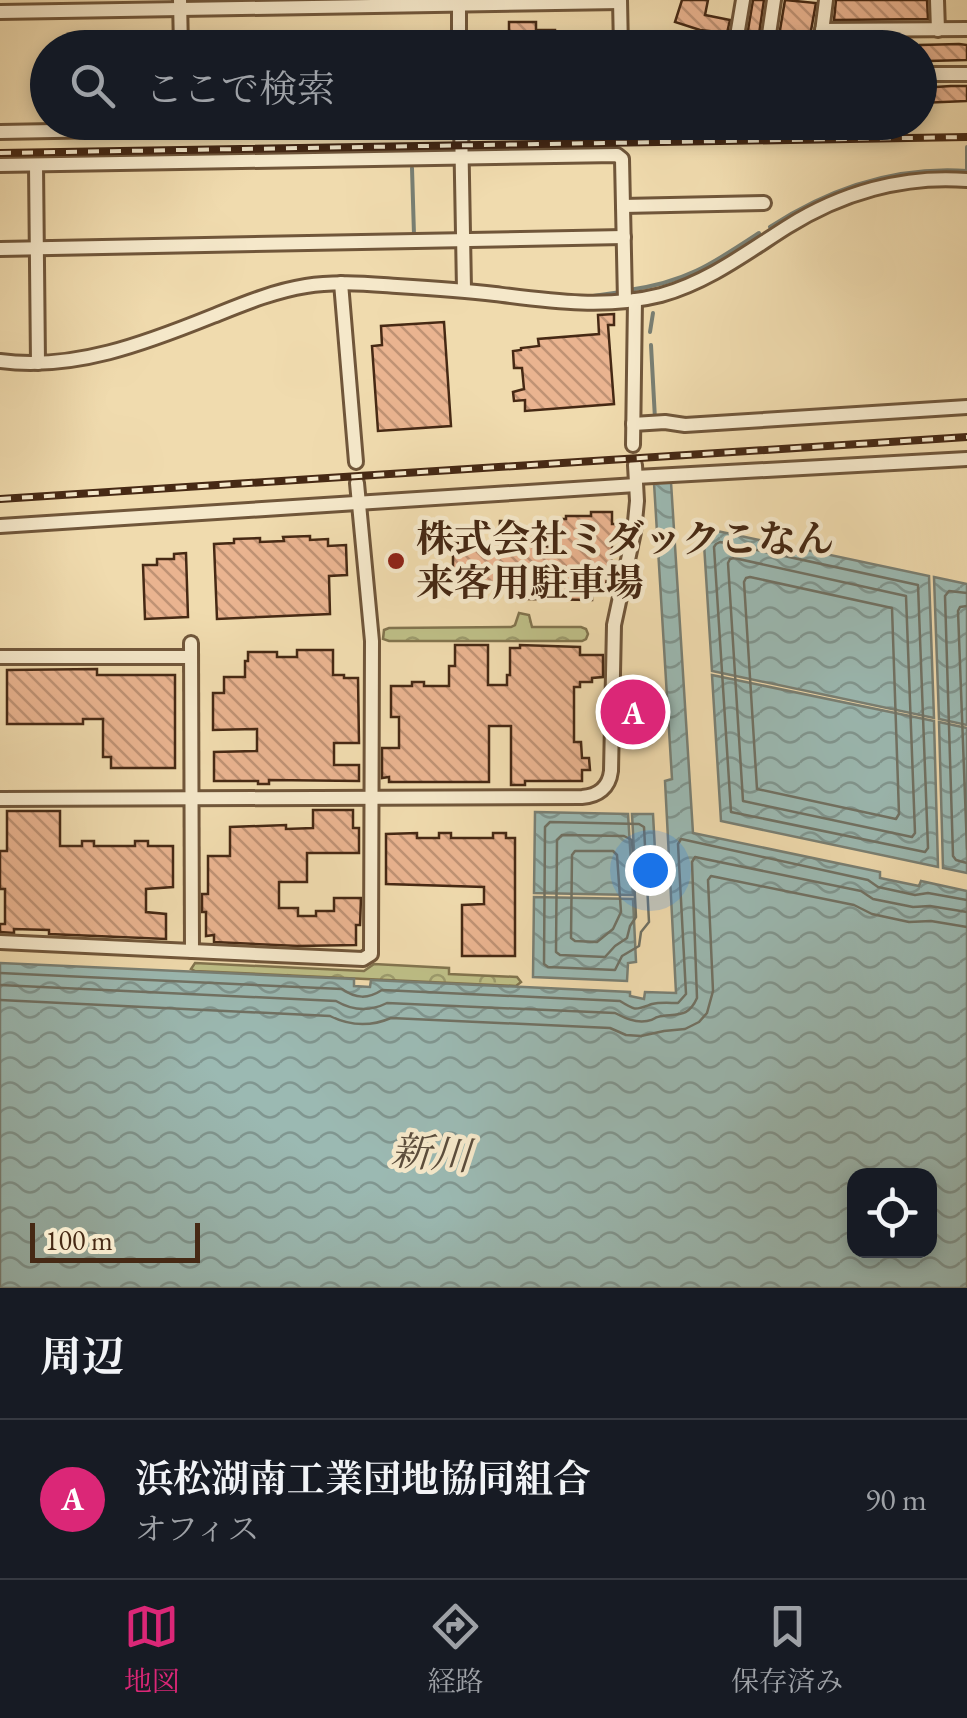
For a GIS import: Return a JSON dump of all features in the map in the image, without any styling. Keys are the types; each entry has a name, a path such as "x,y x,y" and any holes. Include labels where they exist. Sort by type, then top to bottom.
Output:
{"street":[{"path":"738,30 743,0"},
{"path":"770,30 774,0"},
{"path":"822,30 826,0"},
{"path":"937,0 938,30 967,29"},
{"path":"0,12 180,5 620,1 620,30"},
{"path":"458,2 459,30"},
{"path":"180,5 181,30"},
{"path":"937,74 967,74"},
{"path":"0,132 30,131"},
{"path":"461,140 464,290"},
{"path":"0,166 617,155 622,160 634,445"},
{"path":"36,165 38,363"},
{"path":"0,361 38,363 122,349 279,291 304,286 464,290 571,303 630,301 665,294 708,277 841,198 907,182 967,180"},
{"path":"623,206 764,203"},
{"path":"0,248 624,237"},
{"path":"341,284 356,462"},
{"path":"632,424 967,407"},
{"path":"0,526 359,503 635,476 967,459"},
{"path":"0,799 588,797 604,788 612,771 615,616 634,532 635,476"},
{"path":"0,942 368,958 373,949 372,627 358,482"},
{"path":"0,657 191,650 192,951"}],"green space":[{"path":"519,613 529,615 532,627 581,627 588,634 582,641 383,639 384,630 389,628 511,627"},
{"path":"195,963 364,971 374,964 449,968 449,974 517,977 521,982 516,986 195,971 191,969"}],"water":[{"name":"新川","path":"671,482 693,833 880,872 880,878 919,886 921,881 967,891 967,1288 0,1288 0,963 354,979 354,986 370,987 371,980 630,992 630,996 644,999 645,992 676,993 665,781 672,779 654,483"},
{"path":"703,528 929,576 934,718 712,671"},
{"path":"934,577 967,584 967,725 939,719"},
{"path":"712,675 934,721 938,867 721,821"},
{"path":"939,722 967,728 967,873 943,868"},
{"path":"535,812 628,814 633,895 534,893"},
{"path":"632,814 653,814 657,887 636,888"},
{"path":"534,897 633,899 636,962 628,963 627,981 533,977"}],"building":[{"path":"682,0 708,0 705,15 730,20 728,30 700,30 675,22"},
{"path":"753,0 764,0 760,30 748,30"},
{"path":"785,0 816,3 811,30 780,30"},
{"path":"836,0 927,0 928,19 834,20"},
{"path":"509,22 536,22 536,30 509,30"},
{"path":"937,45 967,45 967,60 937,61"},
{"path":"967,86 967,101 937,102 937,87"},
{"path":"614,314 614,325 608,325 614,404 525,411 525,400 514,401 513,392 524,389 522,368 514,368 513,351 539,346 538,339 599,334 598,315"},
{"path":"444,322 451,426 378,431 372,346 382,345 381,326"},
{"path":"591,512 612,512 612,524 618,524 618,535 612,535 605,589 592,592 592,600 528,599 528,587 520,584 453,584 453,543 499,543 500,521 516,521 516,545 560,547 560,519 591,516"},
{"path":"310,536 310,540 328,539 328,546 346,545 347,575 329,576 330,614 217,619 214,544 234,543 234,539 260,538 260,542"},
{"path":"186,553 188,617 145,619 143,565 157,565 157,559 174,559 174,554"},
{"path":"455,645 488,645 488,685 507,685 510,648 520,645 580,647 580,655 603,655 603,677 574,687 574,742 581,742 582,758 589,758 590,770 582,770 582,781 525,781 525,785 511,785 511,726 489,726 489,782 389,782 389,777 382,778 382,748 399,748 399,717 391,717 391,686 424,682 424,686 449,686 449,666 455,666"},
{"path":"297,650 333,650 333,675 358,678 359,743 334,743 334,765 359,765 359,781 214,781 214,752 257,751 257,729 213,730 213,693 224,693 224,677 245,677 248,652 297,657"},
{"path":"97,669 97,675 175,675 175,768 111,768 111,757 103,757 103,719 83,719 83,724 7,724 7,670"},
{"path":"625,692 641,693 641,731 624,731"},
{"path":"313,810 353,810 353,828 359,828 359,853 307,853 307,882 279,882 279,908 298,908 298,916 316,916 316,911 334,911 334,898 361,898 356,945 214,942 214,935 206,936 202,894 208,894 208,856 230,856 230,827 313,828"},
{"path":"7,811 60,811 60,846 82,846 82,841 94,841 94,846 135,846 135,841 148,841 148,846 173,846 173,887 146,889 146,912 166,914 166,939 49,934 49,930 0,932 0,924 5,924 5,889 0,889 0,851 7,851"},
{"path":"417,833 417,838 439,838 439,833 451,833 451,838 493,838 493,833 506,833 506,838 515,838 515,956 462,956 462,905 484,904 484,887 386,884 386,834"}],"waterway":[{"path":"770,227 816,201 864,182 914,172 967,171 967,147"},
{"path":"412,168 414,235"},
{"path":"629,290 698,270 759,233"},
{"path":"42,242 200,239"},
{"path":"0,243 32,242"},
{"path":"586,297 621,292"},
{"path":"650,332 653,313"},
{"path":"651,345 655,419"}],"railway":[{"path":"937,137 967,137"},
{"path":"0,153 786,140"},
{"path":"0,499 967,437"}],"place":[{"name":"株式会社ミダックこなん 来客用駐車場","path":"396,561"},
{"name":"浜松湖南工業団地協同組合","path":"633,712"}]}
